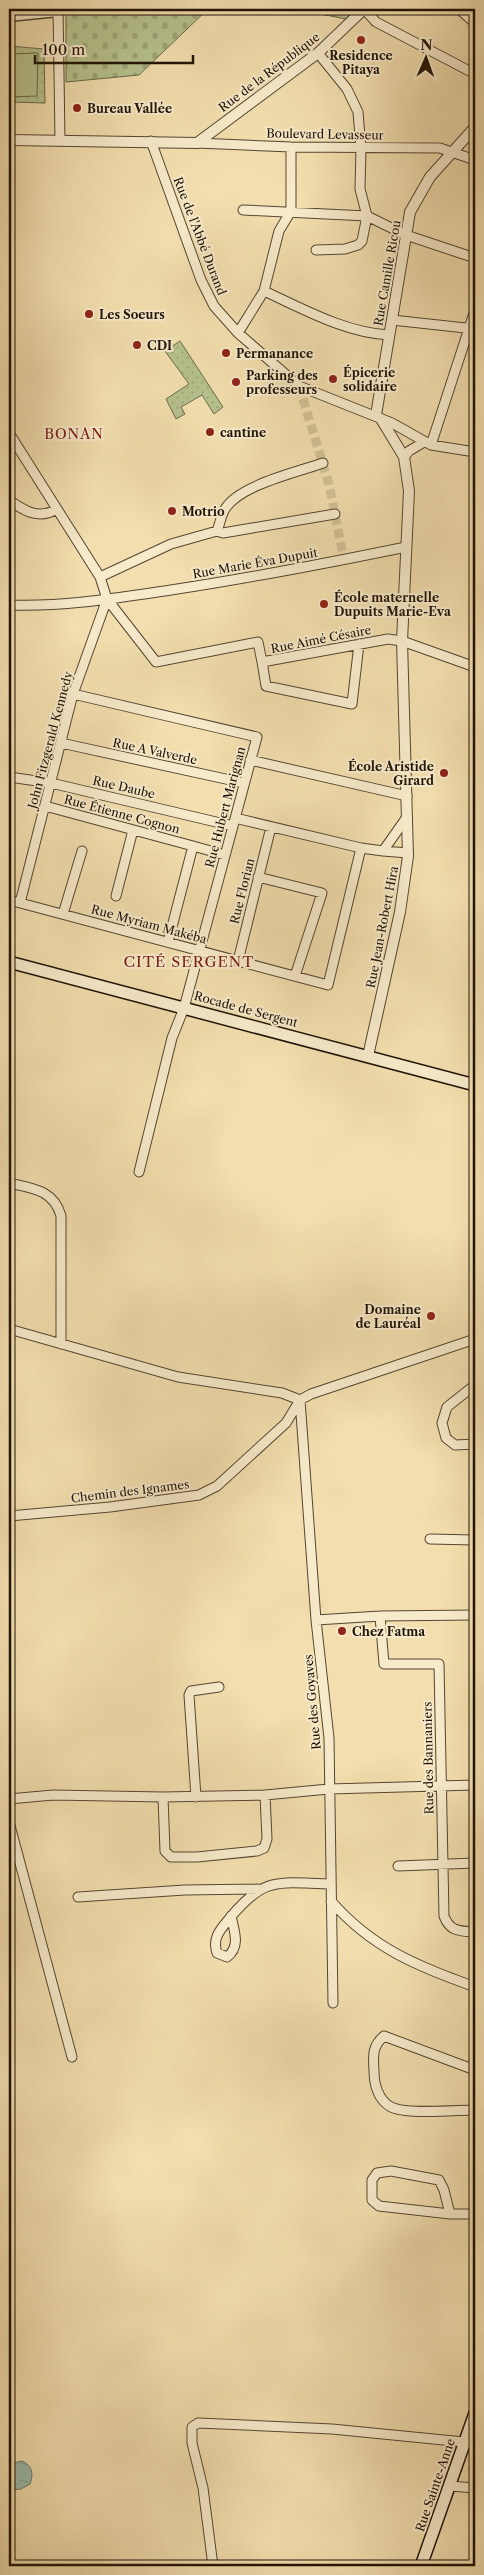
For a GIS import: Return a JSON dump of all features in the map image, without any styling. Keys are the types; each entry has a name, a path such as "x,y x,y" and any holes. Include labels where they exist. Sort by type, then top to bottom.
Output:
{"main road":[{"name":"Rocade de Sergent","path":"9,962 475,1084"},
{"name":"Rue Sainte-Anne","path":"421,2566 475,2413"}],"street":[{"path":"364,9 376,22 475,74"},
{"name":"Rue de la République","path":"197,142 318,53 364,9"},
{"path":"459,9 475,23"},
{"path":"9,18 58,11 60,140"},
{"path":"316,250 345,249 358,245 362,241 367,216 360,189 360,122 354,99 318,53"},
{"name":"Rue Camille Ricou","path":"379,417 389,335 410,212 430,178 475,126"},
{"path":"9,140 197,142"},
{"name":"Rue de l'Abbé Durand","path":"154,142 155,156 202,280 214,306 238,333 299,386 392,422 427,444 475,452"},
{"name":"Boulevard Levasseur","path":"197,142 291,147 440,148 475,160"},
{"path":"238,333 264,292 279,232 290,211 291,147"},
{"path":"243,210 367,216 406,234 475,258"},
{"path":"264,292 348,326 376,334 389,335"},
{"path":"404,457 409,451 427,444 472,328 475,310"},
{"path":"392,320 472,328"},
{"name":"Rue Jean-Robert Hira","path":"368,1056 400,912 408,853 402,641 409,491 404,457 379,417"},
{"path":"9,433 100,577 107,600"},
{"path":"217,531 225,509 241,494 323,463"},
{"path":"9,500 28,513 49,514 57,508"},
{"path":"100,577 171,544 217,531 223,533 335,514"},
{"name":"Rue Marie Éva Dupuit","path":"9,605 47,606 107,600 250,578 406,547"},
{"name":"Rue Aimé Césaire","path":"107,600 156,662 258,642 262,662 388,639 402,641 475,667"},
{"name":"John Fitzgerald Kennedy","path":"20,903 73,694 107,600"},
{"path":"262,662 266,686 352,704 359,644"},
{"name":"Rue Hubert Marignan","path":"73,694 257,737 184,1008 172,1038 139,1172"},
{"name":"Rue A Valverde","path":"61,743 244,783"},
{"path":"250,760 407,796"},
{"name":"Rue Daube","path":"9,777 51,783 234,822 270,827 361,848"},
{"name":"Rue Étienne Cognon","path":"45,806 225,855"},
{"path":"383,851 408,816"},
{"name":"Rue Florian","path":"238,961 270,827"},
{"path":"116,896 133,830"},
{"name":"Rue Étienne Cognon","path":"168,942 193,846"},
{"path":"361,848 408,853"},
{"name":"Rue Myriam Makéba","path":"9,900 328,985 361,848"},
{"path":"64,914 82,851"},
{"path":"258,877 322,893 294,976"},
{"path":"9,1184 35,1188 50,1196 58,1205 60,1216 61,1344"},
{"path":"9,1329 178,1377 282,1393 300,1400 311,1394 475,1339"},
{"path":"475,1385 447,1407 442,1423 446,1438 455,1445 475,1444"},
{"name":"Chemin des Ignames","path":"9,1516 110,1507 199,1495 217,1486 286,1423 300,1400"},
{"name":"Rue des Goyaves","path":"300,1400 316,1620 329,1738 333,2002"},
{"path":"430,1539 475,1540"},
{"path":"316,1620 380,1616 475,1615"},
{"name":"Rue des Bannaniers","path":"380,1616 384,1664 439,1664 442,1905 446,1924 455,1931 475,1932"},
{"path":"196,1797 189,1693 219,1687"},
{"path":"9,1799 52,1794 196,1797 265,1795 330,1789 440,1784 475,1785"},
{"path":"163,1797 165,1851 171,1857 197,1857 257,1851 264,1848 267,1839 265,1795"},
{"path":"9,1822 72,2057"},
{"path":"398,1866 475,1863"},
{"path":"78,1897 185,1890 258,1890 281,1883 331,1884"},
{"path":"231,1916 239,1906 258,1890"},
{"path":"331,1900 350,1923 387,1950 475,1988"},
{"path":"475,2070 384,2036 376,2042 373,2052 374,2081 379,2094 390,2107 402,2111 475,2110"},
{"path":"450,2214 444,2190 438,2180 391,2171 378,2173 372,2180 372,2200 379,2206 450,2214 475,2214"},
{"path":"212,2566 203,2488 192,2443 192,2427 198,2423 332,2429 464,2442"},
{"path":"450,2486 475,2488"}],"green space":[{"path":"66,9 208,9 139,75 66,82"},
{"path":"295,9 354,9 346,19"},
{"path":"9,46 44,49 45,103 9,102"},
{"path":"38,53 37,96 9,97 9,54"},
{"path":"180,341 223,407 214,414 202,395 181,407 185,414 176,419 166,399 189,384 165,351"}],"water":[{"path":"22,2461 30,2467 32,2477 30,2484 21,2489 9,2490 9,2464"}],"tunnel":[{"path":"299,386 329,484 344,560"}],"place":[{"name":"Residence Pitaya","path":"361,40"},
{"name":"Bureau Vallée","path":"77,108"},
{"name":"Les Soeurs","path":"89,314"},
{"name":"CDI","path":"137,345"},
{"name":"Permanance","path":"226,353"},
{"name":"Épicerie solidaire","path":"333,379"},
{"name":"Parking des professeurs","path":"236,382"},
{"name":"cantine","path":"210,432"},
{"name":"Motrio","path":"172,511"},
{"name":"École maternelle Dupuits Marie-Eva","path":"324,604"},
{"name":"École Aristide Girard","path":"444,773"},
{"name":"Domaine de Lauréal","path":"431,1316"},
{"name":"Chez Fatma","path":"342,1631"}],"district":[{"name":"BONAN","path":"74,434"},
{"name":"CITÉ SERGENT","path":"189,961"}]}
